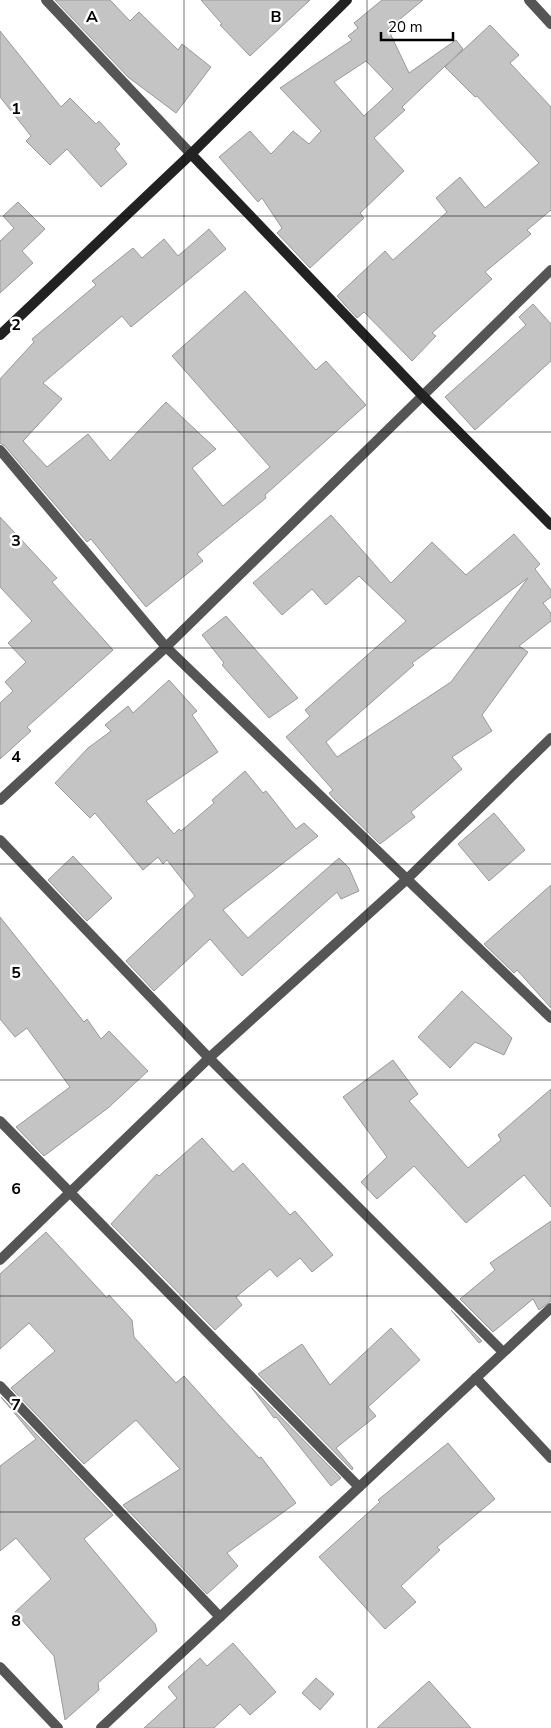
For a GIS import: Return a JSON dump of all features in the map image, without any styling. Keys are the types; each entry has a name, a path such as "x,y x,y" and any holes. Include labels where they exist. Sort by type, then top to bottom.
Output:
{"main road":[{"path":"0,335 191,154 347,0"},
{"path":"191,154 422,395 551,525"}],"street":[{"path":"46,0 191,154"},
{"path":"529,0 551,24"},
{"path":"0,800 166,647 551,270"},
{"path":"0,450 166,647 551,1018"},
{"path":"0,1260 209,1058 406,880 551,738"},
{"path":"0,840 209,1058 503,1352"},
{"path":"0,1121 359,1487"},
{"path":"101,1728 551,1308"},
{"path":"476,1378 551,1458"},
{"path":"0,1386 220,1617"},
{"path":"0,1667 58,1728"}],"building":[{"path":"55,0 110,0 130,21 139,12 178,50 182,44 211,67 176,113 128,77"},
{"path":"201,0 310,0 250,56 220,25 222,24"},
{"path":"382,0 423,0 388,29 409,73 456,40 463,49 402,107 405,110 374,138 404,171 360,213 364,218 310,268 277,233 282,228 262,198 258,202 219,157 250,131 271,154 293,131 309,144 321,131 280,88 352,40 348,36 358,28 354,23","holes":["366,61 393,89 364,116 334,82"]},
{"path":"490,25 519,55 510,63 551,107 551,210 527,230 531,234 485,272 492,279 432,333 436,336 412,361 364,312 357,318 337,296 385,251 393,260 447,212 436,198 460,177 485,208 539,163 477,96 475,97 445,67"},
{"path":"0,31 61,107 70,98 96,124 99,121 120,144 115,149 127,164 101,187 67,149 50,165 26,141 31,136 0,97"},
{"path":"18,202 45,229 22,251 33,263 0,293 0,241 14,228 3,216"},
{"path":"209,229 226,249 131,327 122,316 43,383 62,399 23,441 47,467 88,434 110,461 166,402 216,449 192,468 223,506 270,467 172,356 245,291 316,370 326,361 366,405 265,495 266,498 197,554 203,561 146,607 91,539 87,542 5,446 0,443 0,379 34,342 32,339 96,285 92,281 133,248 142,258 164,239 178,256"},
{"path":"533,304 551,324 551,361 475,430 445,397 526,325 519,317"},
{"path":"331,515 391,583 432,542 466,575 514,534 540,564 535,569 551,590 551,597 543,603 551,613 551,621 519,646 528,652 482,715 492,731 452,757 462,769 411,812 415,817 380,844 335,800 329,793 333,790 286,737 310,716 305,710 406,621 359,576 326,605 312,589 282,615 253,583","holes":["528,578 451,682 337,757 326,742 414,665 412,663"]},
{"path":"0,517 57,578 52,582 113,650 27,727 31,731 0,759 0,703 13,691 5,682 26,662 8,643 32,621 0,587"},
{"path":"226,616 298,698 269,718 222,665 224,663 202,635"},
{"path":"169,680 197,711 192,715 218,752 146,801 174,834 179,829 181,831 214,803 212,800 245,771 263,793 266,791 296,829 304,823 318,836 223,910 248,938 339,858 349,868 359,891 341,899 337,892 242,976 210,939 154,991 126,961 195,896 167,860 163,864 158,857 143,870 95,813 90,818 55,783 88,748 111,731 105,725 128,706 133,713"},
{"path":"494,813 525,850 489,881 458,844"},
{"path":"73,856 112,898 87,921 48,880"},
{"path":"551,885 551,1008 517,970 514,973 484,944"},
{"path":"0,917 84,1022 87,1019 101,1039 109,1031 148,1071 108,1108 44,1156 16,1127 70,1087 27,1028 15,1037 0,1019"},
{"path":"462,991 512,1038 504,1055 475,1042 450,1068 418,1037"},
{"path":"393,1060 418,1094 409,1101 468,1168 501,1140 498,1135 551,1089 551,1207 524,1175 466,1223 414,1166 377,1199 361,1182 387,1157 343,1097"},
{"path":"202,1138 233,1172 243,1163 290,1215 295,1211 333,1255 312,1272 300,1258 277,1277 270,1269 236,1297 242,1305 215,1330 111,1224 157,1174 159,1176"},
{"path":"551,1221 551,1301 539,1310 533,1299 493,1332 460,1299 495,1270 490,1263"},
{"path":"46,1232 107,1298 109,1295 132,1320 134,1337 176,1383 184,1376 259,1458 261,1457 296,1503 227,1553 238,1566 207,1594 123,1505 180,1469 136,1420 84,1464 11,1388 55,1351 29,1323 0,1349 0,1274"},
{"path":"451,1310 482,1341 479,1343"},
{"path":"391,1328 420,1360 368,1407 376,1416 336,1448 353,1468 352,1470 258,1374 302,1344 330,1385"},
{"path":"251,1387 341,1478 331,1486 276,1417 274,1418"},
{"path":"1,1397 113,1515 84,1539 155,1624 157,1631 98,1683 99,1690 65,1720 54,1656 15,1612 51,1579 16,1538 0,1551 0,1466 36,1439"},
{"path":"448,1443 495,1499 437,1547 440,1550 401,1586 416,1602 385,1629 319,1557 380,1502 378,1500"},
{"path":"233,1643 276,1692 250,1715 240,1704 214,1728 144,1728 177,1698 168,1687 200,1658 207,1666"},
{"path":"316,1678 334,1694 320,1710 302,1693"},
{"path":"429,1681 471,1728 377,1728"}]}
